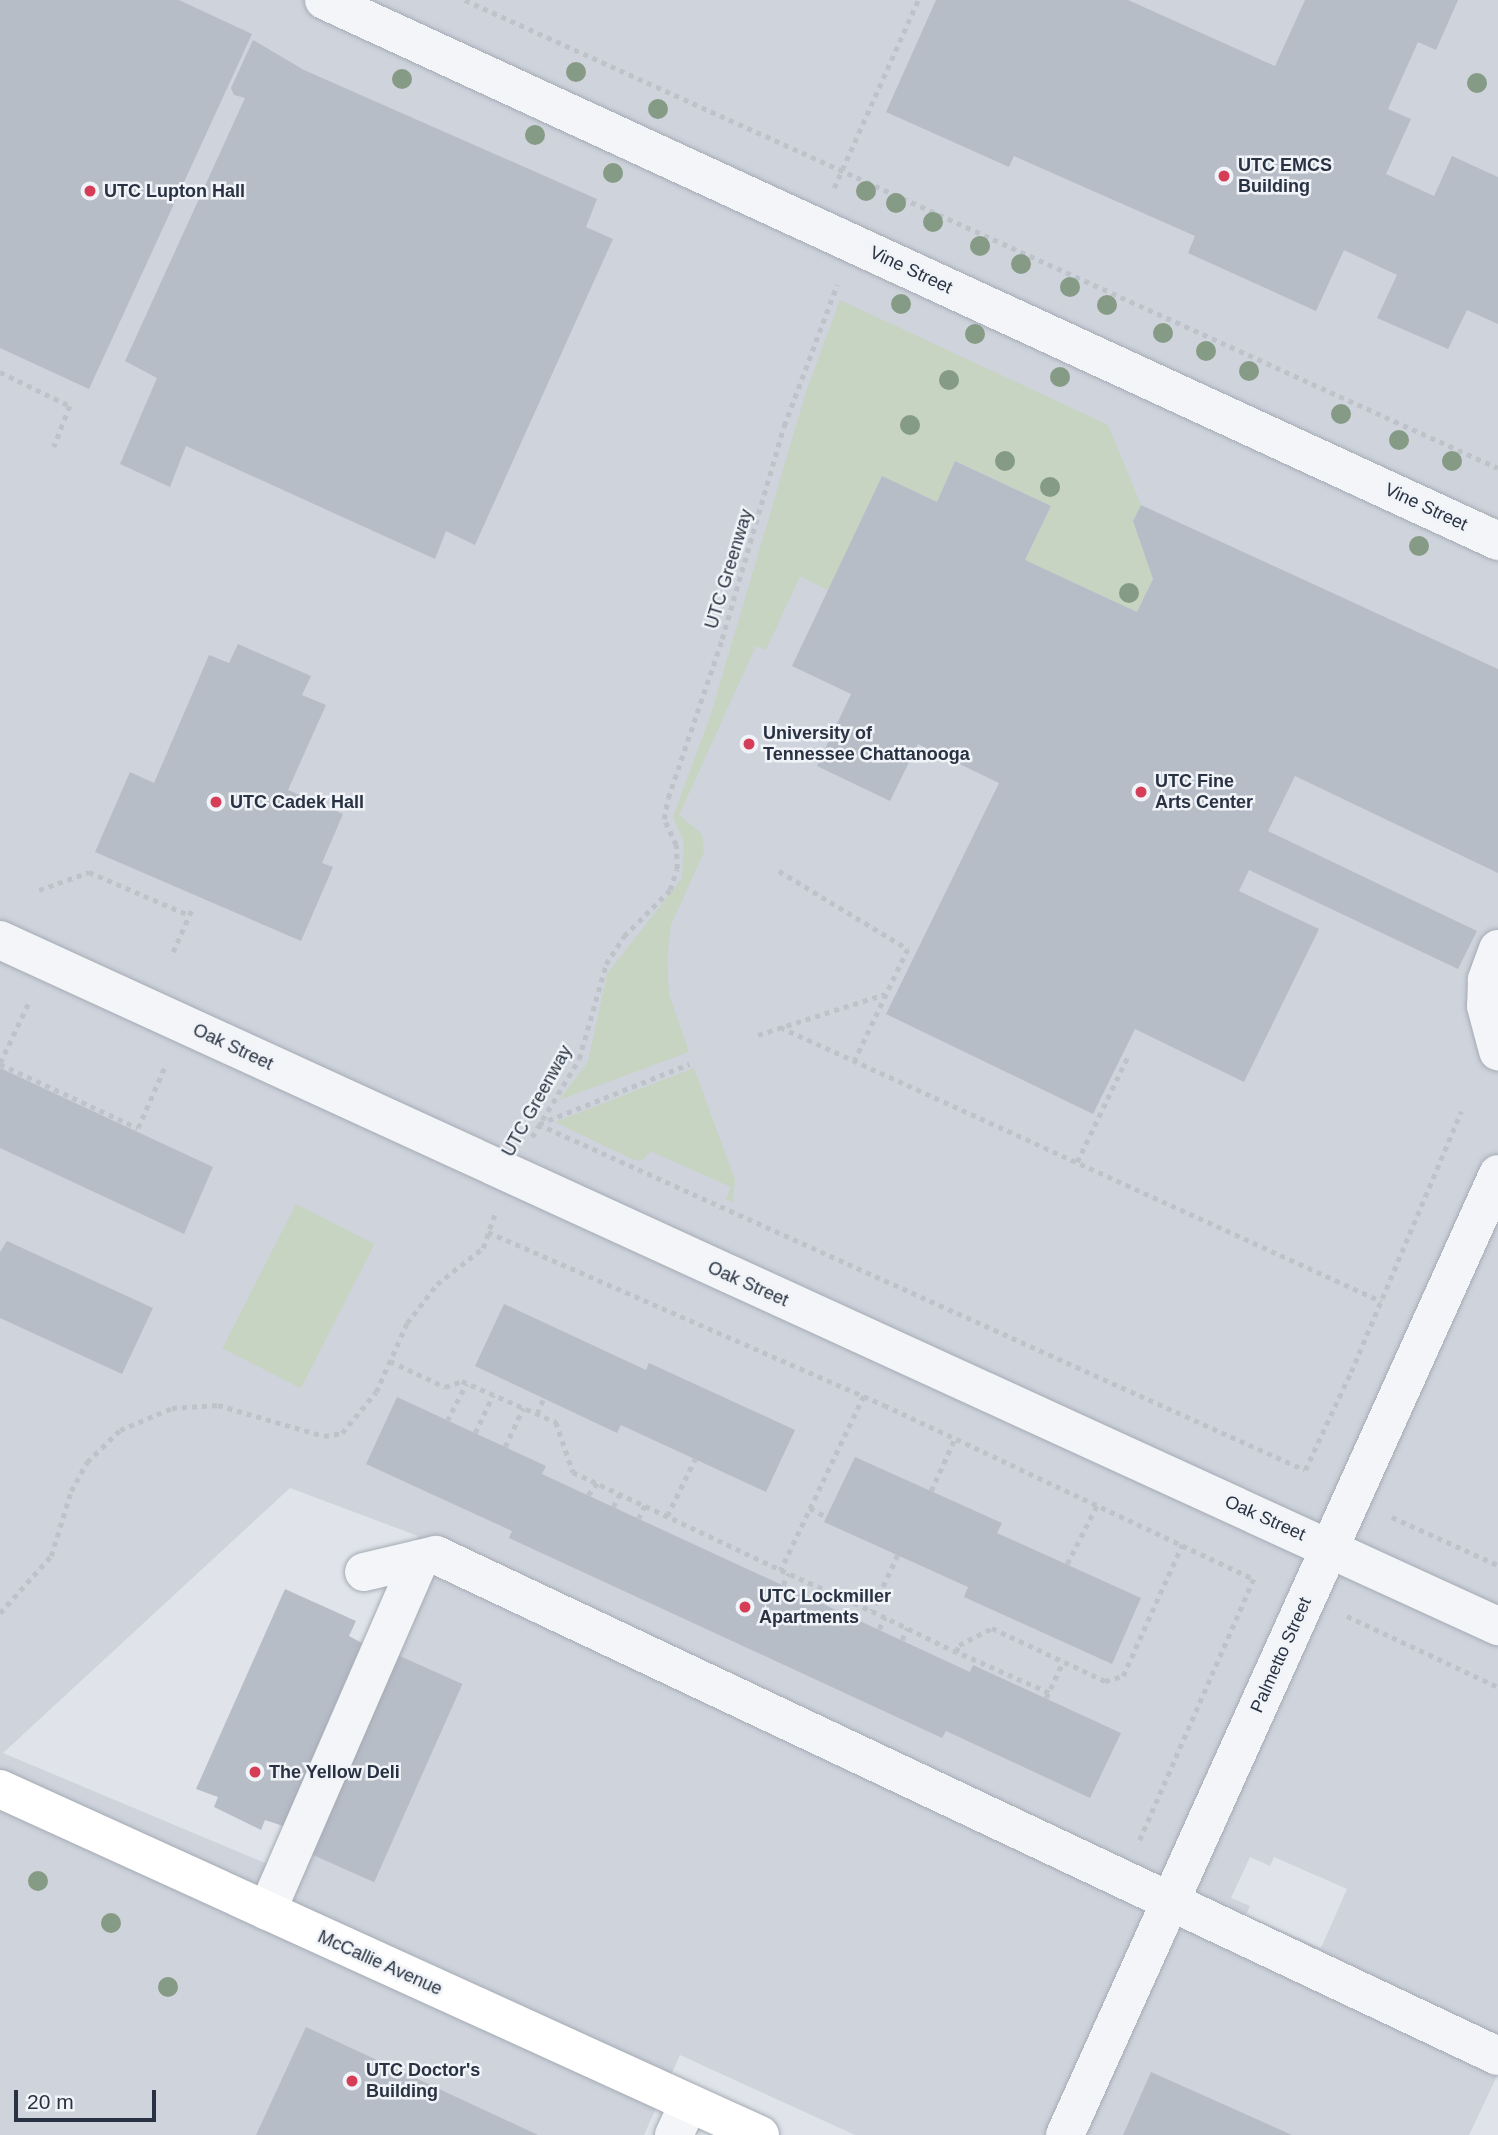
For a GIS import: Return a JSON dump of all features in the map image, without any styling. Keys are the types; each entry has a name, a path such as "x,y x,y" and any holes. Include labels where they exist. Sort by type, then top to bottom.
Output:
{"main road":[{"name":"McCallie Avenue","path":"0,1789 267,1911 681,2119 760,2135"}],"street":[{"name":"Vine Street","path":"324,0 1498,541"},
{"name":"Oak Street","path":"0,940 1498,1626"},
{"path":"1498,949 1486,980 1486,1006 1498,1051"},
{"name":"Palmetto Street","path":"1065,2135 1498,1174"},
{"path":"363,1572 436,1555 1122,1882 1498,2056"},
{"path":"267,1911 420,1559"}],"path":[{"path":"465,0 1498,468"},
{"path":"818,227 918,0"},
{"name":"UTC Greenway","path":"0,1613 51,1556 71,1491 87,1462 120,1430 173,1408 218,1405 324,1436 342,1433 376,1392 407,1322 437,1284 483,1248 512,1176 538,1124 579,1059 606,964 624,936 670,890 677,869 676,845 664,819 667,798 722,639 784,426 837,284 825,279"},
{"path":"0,372 70,406 54,447"},
{"path":"779,871 908,949 855,1060"},
{"path":"39,890 89,872 189,915"},
{"path":"173,952 192,909"},
{"path":"758,1035 885,994"},
{"path":"29,1001 0,1063 138,1128 166,1063"},
{"path":"780,1027 1381,1301"},
{"path":"1077,1162 1128,1056"},
{"path":"538,1124 690,1063"},
{"path":"538,1124 1304,1470 1381,1301 1461,1111"},
{"path":"488,1232 864,1396 1254,1579 1122,1882"},
{"path":"390,1361 446,1387 466,1384 556,1422 573,1472 1048,1696 1063,1661"},
{"path":"447,1421 466,1384"},
{"path":"475,1433 493,1395"},
{"path":"781,1570 864,1396"},
{"path":"537,1414 543,1399"},
{"path":"505,1447 523,1408"},
{"path":"931,1491 955,1438"},
{"path":"667,1516 695,1459"},
{"path":"588,1495 597,1483"},
{"path":"613,1507 620,1494"},
{"path":"638,1519 645,1505"},
{"path":"1067,1564 1097,1505"},
{"path":"810,1508 827,1517"},
{"path":"1388,1515 1498,1565"},
{"path":"956,1652 959,1645 992,1628 1105,1681 1122,1676 1182,1545"},
{"path":"872,1611 898,1555"},
{"path":"783,1585 789,1573"},
{"path":"1343,1614 1498,1687"},
{"path":"879,1629 885,1617"},
{"path":"902,1640 907,1628"}],"shaded area":[{"name":"University of Tennessee Chattanooga","path":"0,0 1498,0 1498,2074 1469,2135 855,2135 680,2055 644,2135 0,2135","holes":["290,1488 418,1536 277,1868 3,1753","1250,1857 1270,1866 1274,1857 1347,1889 1321,1948 1246,1915 1250,1906 1231,1898"]}],"green space":[{"path":"840,300 1108,425 1141,505 1133,521 1153,579 1137,612 1025,560 1051,506 956,461 937,502 882,476 828,590 800,576 766,650 756,646 679,815 702,834 704,852 671,925 667,959 669,994 689,1052 559,1100 588,1062 607,974 682,878 684,842 673,817 711,714 806,392"},
{"path":"694,1068 735,1180 733,1202 726,1199 731,1187 650,1151 643,1160 634,1160 555,1122"},
{"path":"296,1204 374,1244 301,1388 222,1348"}],"building":[{"name":"UTC Lupton Hall","path":"0,0 179,0 252,34 89,389 0,348"},
{"name":"UTC EMCS Building","path":"936,0 1128,0 1275,66 1305,0 1458,0 1436,50 1418,42 1388,109 1411,119 1386,174 1434,196 1452,156 1498,177 1498,324 1467,310 1448,349 1377,318 1397,275 1344,250 1316,311 1188,253 1195,236 1014,156 1009,167 886,112"},
{"path":"253,40 304,70 597,199 586,227 613,239 475,545 446,531 435,559 186,446 170,487 120,464 157,378 125,361 245,98 234,95 231,88"},
{"name":"UTC Fine Arts Center","path":"955,461 1051,506 1025,560 1137,612 1153,579 1133,521 1141,505 1498,669 1498,873 1295,776 1268,831 1477,931 1458,969 1249,870 1239,891 1319,929 1244,1082 1135,1029 1093,1114 886,1014 999,783 918,744 890,801 817,766 851,694 792,666 882,476 937,502"},
{"name":"UTC Cadek Hall","path":"238,644 311,676 302,695 326,705 288,790 343,814 322,863 333,867 301,941 95,852 130,772 154,783 209,655 229,663"},
{"path":"0,1068 213,1167 184,1234 0,1148"},
{"path":"7,1241 153,1308 122,1374 0,1318 0,1252"},
{"path":"504,1304 646,1370 649,1363 795,1430 766,1492 621,1425 617,1433 475,1366"},
{"name":"UTC Lockmiller Apartments","path":"397,1397 546,1466 542,1474 613,1507 970,1672 973,1665 1121,1733 1090,1798 946,1731 942,1738 509,1538 512,1531 366,1464"},
{"name":"UTC Lockmiller Apartments","path":"855,1457 1002,1523 997,1533 1141,1598 1112,1664 964,1597 968,1587 824,1522"},
{"path":"285,1589 356,1621 349,1636 362,1643 283,1826 265,1820 261,1830 214,1807 218,1797 196,1789"},
{"path":"393,1653 462,1684 374,1882 305,1851"},
{"name":"UTC Doctor's Building","path":"306,2027 538,2135 256,2135"},
{"path":"1151,2072 1292,2135 1123,2135"}],"place":[{"name":"UTC EMCS Building","path":"1224,176"},
{"name":"UTC Lupton Hall","path":"90,191"},
{"name":"University of Tennessee Chattanooga","path":"749,744"},
{"name":"UTC Fine Arts Center","path":"1141,792"},
{"name":"UTC Cadek Hall","path":"216,802"},
{"name":"UTC Lockmiller Apartments","path":"745,1607"},
{"name":"The Yellow Deli","path":"255,1772"},
{"name":"UTC Doctor's Building","path":"352,2081"}]}
